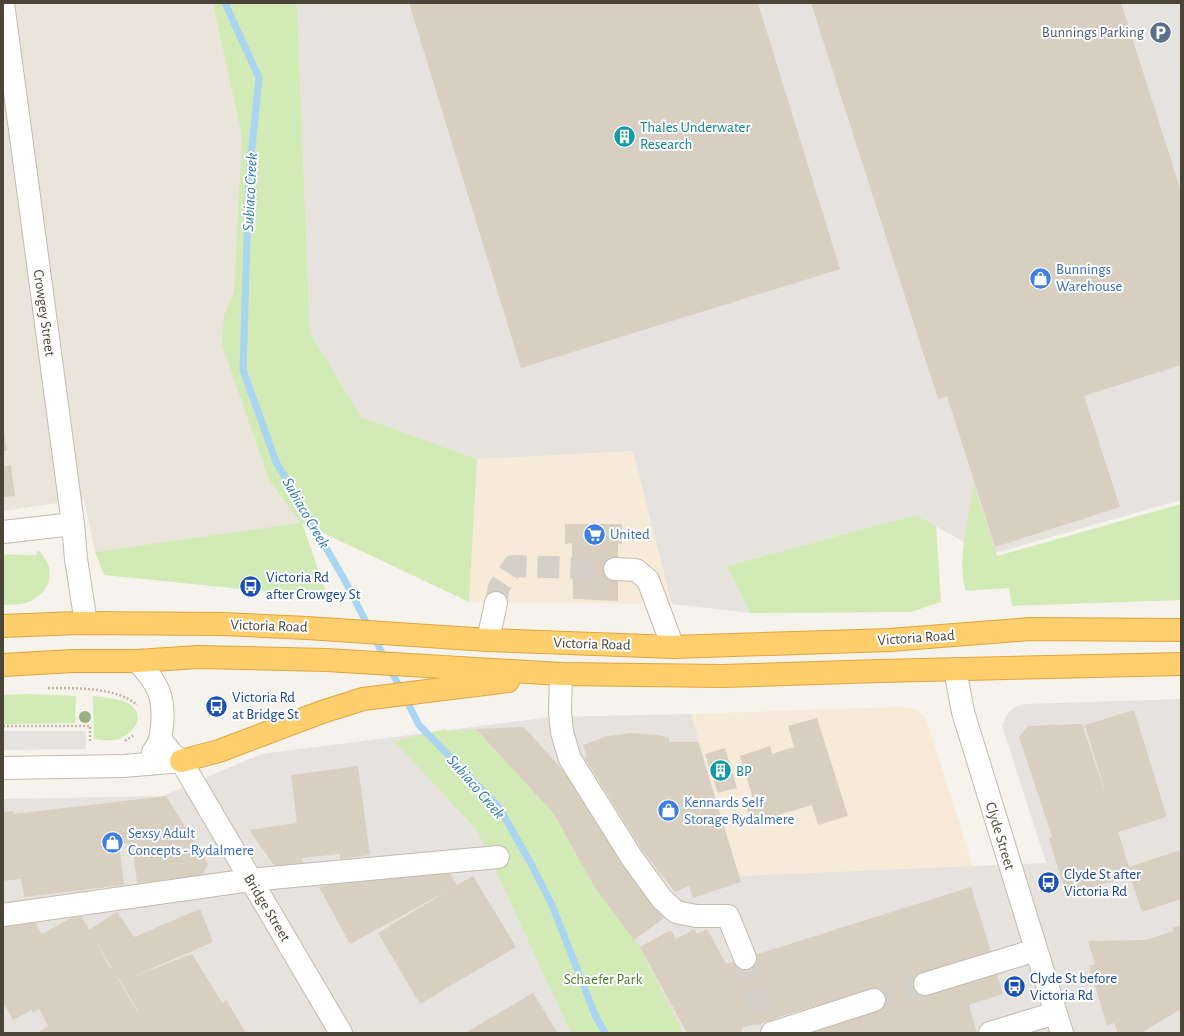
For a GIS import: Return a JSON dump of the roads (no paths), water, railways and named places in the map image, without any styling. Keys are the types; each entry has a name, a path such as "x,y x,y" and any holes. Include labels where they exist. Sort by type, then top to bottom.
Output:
{"highway":[{"name":"Victoria Road","path":"3,626 86,623 222,624 488,640 673,647 890,640 1048,629 1181,630"},
{"name":"Clyde Street","path":"952,636 955,669"},
{"name":"Victoria Road","path":"3,665 73,661 137,661 198,657 326,660 561,674 722,676 1181,664"},
{"path":"181,761 220,751 352,702 372,698 561,674"}],"street":[{"name":"Crowgey Street","path":"3,3 76,559 86,623"},
{"path":"3,532 72,524"},
{"path":"615,569 636,570 648,580 673,647"},
{"path":"488,640 496,603"},
{"path":"135,765 151,755 160,740 163,713 162,699 149,673 137,661"},
{"name":"Clyde Street","path":"955,669 960,701 1059,1023"},
{"path":"561,674 560,712 562,732 570,759 632,858 662,899 676,912 696,916 728,916 745,958"},
{"name":"Bridge Street","path":"160,740 172,754 181,761 250,880 342,1033"},
{"path":"3,768 135,765 181,761"},
{"path":"3,915 250,880 498,857"},
{"path":"925,984 1036,950"},
{"path":"769,1029 874,1000"},
{"path":"990,1033 1059,1023"}],"waterway":[{"name":"Subiaco Creek","path":"225,3 259,78 249,175 243,370 276,462 343,577 419,725 499,807 552,905 595,1015 605,1033"}],"tunnel":[{"path":"496,603 499,587 513,566 615,569"},
{"path":"745,958 766,1022"},
{"path":"874,1000 925,984"}],"place":[{"name":"Bunnings Parking","path":"1160,32"},
{"name":"Thales Underwater Research","path":"625,136"},
{"name":"Bunnings Warehouse","path":"1040,278"},
{"name":"United","path":"594,534"},
{"name":"Victoria Rd after Crowgey St","path":"251,586"},
{"name":"Victoria Rd at Bridge St","path":"217,706"},
{"name":"BP","path":"721,771"},
{"name":"Kennards Self Storage Rydalmere","path":"668,811"},
{"name":"Sexsy Adult Concepts - Rydalmere","path":"113,842"},
{"name":"Clyde St after Victoria Rd","path":"1049,883"},
{"name":"Clyde St before Victoria Rd","path":"1014,987"}],"park label":[{"name":"Schaefer Park","path":"603,979"}]}
